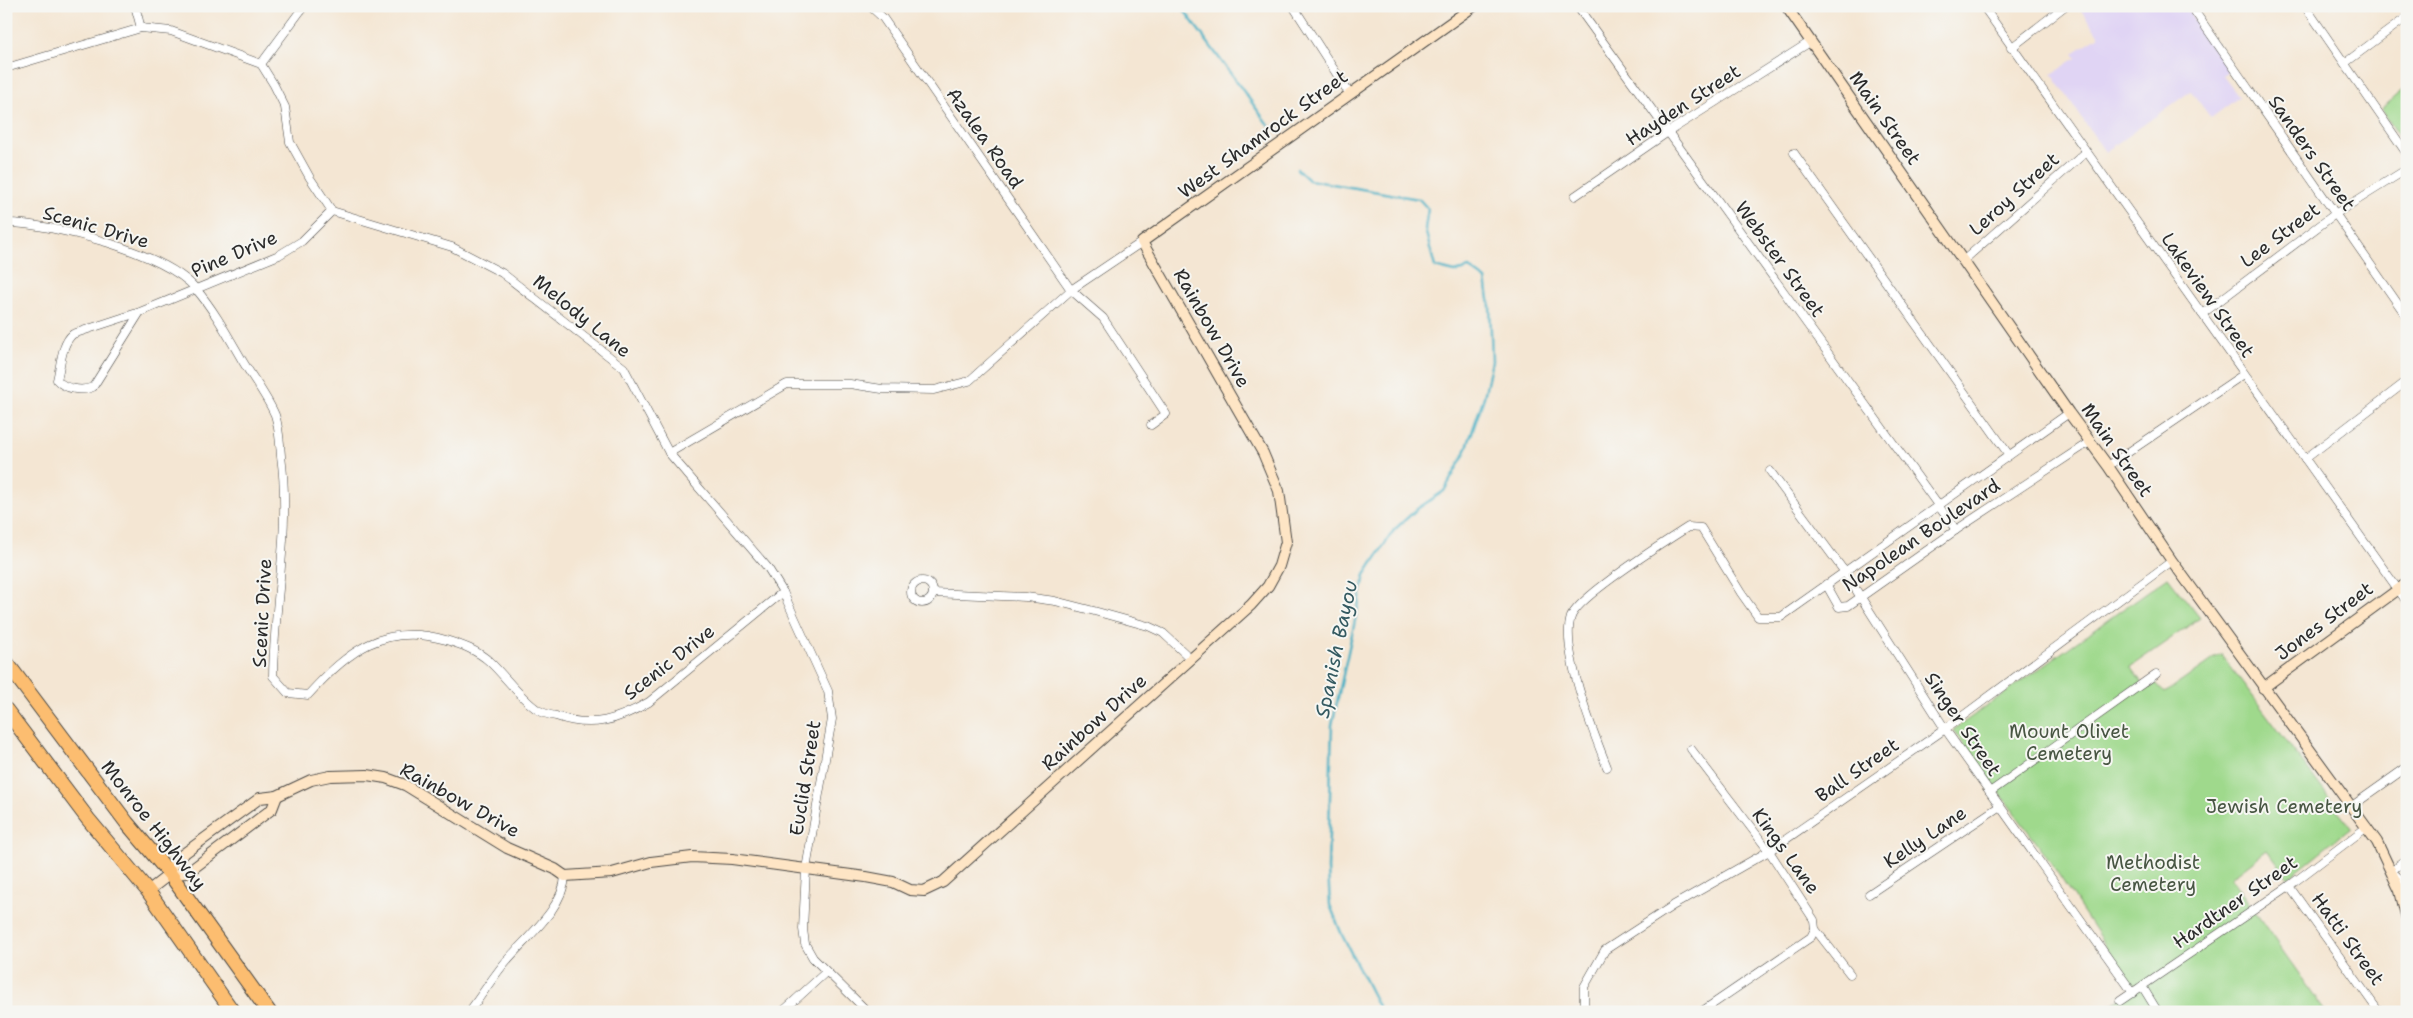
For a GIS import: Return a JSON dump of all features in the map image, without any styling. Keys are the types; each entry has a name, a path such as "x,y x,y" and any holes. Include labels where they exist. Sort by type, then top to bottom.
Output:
{"highway":[{"name":"Monroe Highway","path":"6,662 127,823 170,874 269,1012"},
{"path":"6,710 88,819 148,891 233,1012"}],"street":[{"path":"135,6 141,28"},
{"path":"261,64 304,6"},
{"name":"Azalea Road","path":"870,6 883,18 1071,290 1103,318 1166,414 1151,425"},
{"path":"1293,6 1349,93"},
{"name":"Webster Street","path":"1577,6 1956,530"},
{"name":"Main Street","path":"1786,6 2069,413 2108,466 2172,561 2263,688 2367,827 2400,891 2407,920"},
{"name":"Lakeview Street","path":"1983,6 2011,48 2407,602"},
{"path":"2011,48 2065,6"},
{"name":"Sanders Street","path":"2192,6 2407,317"},
{"path":"2305,6 2407,154"},
{"name":"West Shamrock Street","path":"669,454 787,384 850,384 882,389 934,390 969,381 1071,290 1142,242 1471,7"},
{"path":"2345,63 2407,17"},
{"path":"6,68 141,28 170,31 261,64 274,84 285,107 290,142 310,178 332,211"},
{"name":"Hayden Street","path":"1576,196 1668,132 1810,42"},
{"name":"Leroy Street","path":"1964,260 2086,152"},
{"path":"1794,153 2009,455"},
{"name":"Lee Street","path":"2202,314 2335,214 2407,169"},
{"name":"Pine Drive","path":"140,312 92,387 84,391 61,384 57,380 67,339 73,334 140,312 279,255 302,241 332,211"},
{"name":"Melody Lane","path":"332,211 452,246 502,273 624,368 669,454 768,568 782,592"},
{"name":"Scenic Drive","path":"6,223 57,229 106,242 159,262 196,288 275,415 281,458 285,522 274,634 273,676 288,693 308,695 330,671 360,648 395,634 431,636 466,646 489,661 538,710 567,720 598,723 626,716 649,702 782,592"},
{"name":"Rainbow Drive","path":"170,874 174,860 260,798 277,796 311,780 330,776 367,775 386,778 414,789 507,848 555,869 565,876 612,873 651,862 692,857 732,859 866,877 893,882 910,890 924,891 943,882 1251,605 1268,586 1279,566 1286,542 1284,515 1279,491 1263,453 1142,242"},
{"path":"2108,466 2244,374"},
{"path":"2305,458 2407,381"},
{"name":"Napolean Boulevard","path":"2069,413 1826,584 1840,607 1848,606 1956,530 2090,441"},
{"name":"Singer Street","path":"1770,471 1844,571 1945,729 2133,993"},
{"path":"1607,767 1580,692 1569,640 1571,616 1585,599 1688,527 1701,528 1741,594 1758,617 1781,617 1826,584"},
{"name":"Ball Street","path":"1584,1012 1584,987 1605,950 1674,905 1769,851 1945,729 2172,561"},
{"name":"Jones Street","path":"2263,688 2407,583"},
{"name":"Euclid Street","path":"782,592 828,691 832,719 806,869 802,929 805,944 826,972 868,1012"},
{"path":"933,593 1026,597 1086,609 1163,632 1191,659"},
{"path":"1990,792 2156,674"},
{"name":"Kings Lane","path":"1691,749 1769,851 1814,920 1815,929 1850,974"},
{"path":"2352,806 2407,766"},
{"name":"Rainbow Drive","path":"148,891 170,874 186,873 272,809 277,796"},
{"name":"Kelly Lane","path":"1869,894 2000,806"},
{"name":"Hardtner Street","path":"2120,1001 2289,886 2367,827"},
{"path":"2407,859 2391,871 2407,885"},
{"path":"470,1012 502,966 552,910 565,889 565,876"},
{"name":"Hatti Street","path":"2289,886 2380,1012"},
{"path":"1701,1012 1811,938 1815,929"},
{"path":"782,1012 826,972"},
{"path":"2142,986 2158,1012"}],"shaded area":[{"path":"2078,6 2185,6 2230,70 2223,76 2239,97 2211,118 2191,91 2105,152 2052,74 2076,58 2073,53 2099,36"}],"green space":[{"path":"2407,87 2407,148 2381,109"},
{"path":"2168,577 2200,618 2130,667 2147,689 2156,683 2165,693 2221,654 2351,827 2288,878 2267,850 2231,878 2326,1012 2100,1012 2134,989 2045,854 1953,730"}],"waterway":[{"name":"Spanish Bayou","path":"1181,6 1269,126"},
{"name":"Spanish Bayou","path":"1297,169 1309,180 1419,199 1428,209 1425,229 1435,267 1455,272 1469,268 1486,280 1490,306 1492,361 1484,397 1465,453 1444,491 1417,509 1394,530 1365,575 1332,725 1328,869 1330,905 1342,935 1381,1012"}],"park label":[{"name":"Mount Olivet Cemetery","path":"2069,742"},
{"name":"Jewish Cemetery","path":"2284,806"},
{"name":"Methodist Cemetery","path":"2153,873"}]}
